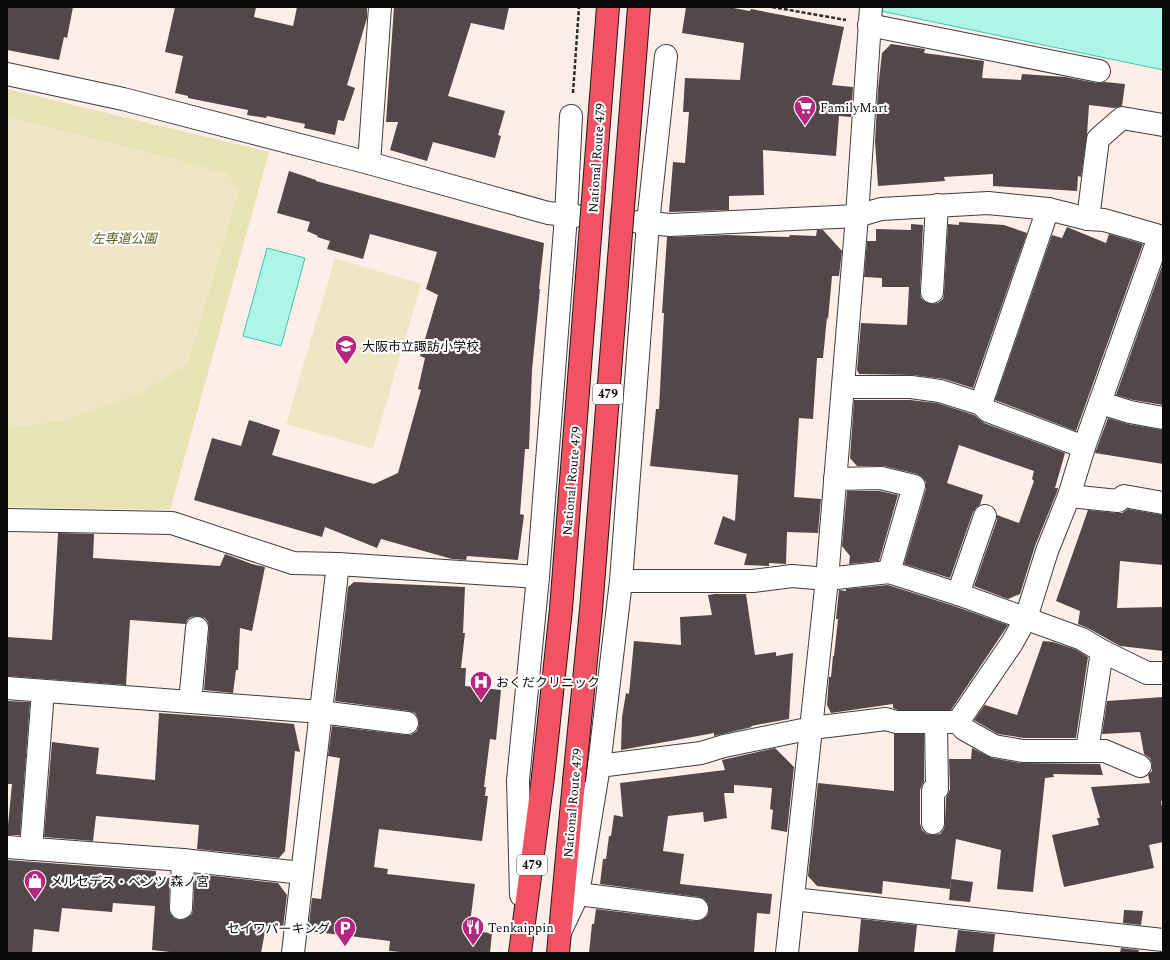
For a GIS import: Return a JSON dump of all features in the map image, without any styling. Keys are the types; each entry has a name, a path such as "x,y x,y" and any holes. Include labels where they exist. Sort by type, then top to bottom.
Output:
{"highway":[{"name":"National Route 479","path":"521,945 543,777 561,601 608,7"},
{"name":"National Route 479","path":"559,943 591,602 639,7"}],"street":[{"path":"369,163 380,7"},
{"path":"787,953 827,579 857,216 870,16 1098,72"},
{"path":"559,943 578,894 599,766 621,581 643,223 666,56"},
{"path":"7,74 122,99 369,163 548,213 571,216"},
{"path":"521,945 518,780 571,216 571,116"},
{"path":"1088,219 1098,139 1122,118 1163,125"},
{"path":"643,223 670,225 857,216 881,209 988,203 1048,210 1088,219 1104,220 1161,237 1084,447 1069,496 1047,551 1026,618 1012,643 958,722"},
{"path":"932,292 937,205"},
{"path":"982,404 1048,210"},
{"path":"843,387 911,387 940,391 982,404 988,412 1084,447"},
{"path":"1100,403 1130,412 1163,418"},
{"path":"835,480 880,478 914,486 888,572"},
{"path":"1069,496 1118,500 1124,496 1163,503"},
{"path":"958,594 985,516"},
{"path":"7,520 172,523 293,563 338,564 538,577"},
{"path":"293,953 338,564"},
{"path":"621,581 753,582 792,576 827,579 888,572 958,594 1082,639 1102,651 1147,673 1163,673"},
{"path":"190,702 197,628"},
{"path":"1087,751 1102,651"},
{"path":"7,688 321,712 407,723"},
{"path":"31,849 43,691"},
{"path":"599,766 701,753 724,746 812,728 886,719 896,722 958,722 964,729 994,746 1023,751 1104,752 1140,766"},
{"path":"933,823 933,790 937,789 936,722"},
{"path":"7,847 183,860 302,873"},
{"path":"181,908 183,860"},
{"path":"578,894 697,909"},
{"path":"793,899 1137,945 1163,940"}],"path":[{"path":"571,116 579,7"},
{"path":"772,7 870,16"}],"green space":[{"name":"左専道公園","path":"7,89 269,152 170,510 7,507"},
{"name":"左専道公園","path":"7,116 228,173 239,191 188,364 139,394 64,421 7,428"},
{"path":"335,258 421,284 373,449 286,424"}],"water":[{"path":"864,7 1163,7 1163,70 881,11"},
{"path":"267,248 305,258 281,346 243,336"}],"building":[{"path":"7,7 73,7 67,38 64,37 59,60 7,50"},
{"path":"175,7 256,7 254,17 293,26 297,7 367,7 367,18 347,85 355,88 344,121 338,120 335,135 304,128 305,124 267,116 266,118 247,115 248,110 188,98 188,96 175,93 183,56 165,52"},
{"path":"394,7 509,7 504,30 471,23 448,96 505,111 498,135 501,136 495,158 433,142 427,161 390,150 398,122 386,122"},
{"path":"686,7 728,7 750,11 751,9 844,27 832,85 853,87 851,117 839,116 836,156 763,150 764,195 729,196 729,210 669,212 673,162 685,163 689,112 683,112 685,78 740,80 744,43 682,33"},
{"path":"891,44 925,49 924,53 984,61 982,78 1021,80 1022,74 1065,77 1097,83 1105,82 1125,84 1122,106 1114,108 1089,105 1087,135 1081,177 1078,176 1077,191 993,186 993,174 944,177 945,181 878,186 875,141 878,89 882,53"},
{"path":"289,171 316,181 544,243 532,370 529,449 525,449 520,514 524,515 518,560 467,556 466,560 452,559 381,539 377,548 325,527 322,537 194,500 212,438 241,446 249,420 280,430 272,455 374,484 398,473 421,390 418,389 425,358 420,356 438,295 426,289 437,252 370,234 363,259 327,249 330,241 317,237 318,236 307,231 310,222 277,213"},
{"path":"959,222 1004,225 1027,233 973,388 944,379 913,375 859,374 857,370 861,323 907,325 909,287 882,287 882,278 864,277 867,241 876,241 876,229 911,230 911,224 923,225 921,298 925,302 932,304 938,303 943,299 944,293 948,224 959,225"},
{"path":"1067,227 1106,243 1109,234 1143,244 1076,431 995,400 1052,235 1062,238"},
{"path":"817,230 823,230 842,251 839,276 832,276 823,358 817,358 813,419 799,418 794,497 821,499 818,533 787,532 786,564 769,563 769,566 744,565 747,554 714,544 723,516 735,521 738,475 650,466 656,409 659,409 664,313 662,313 667,237 727,235 789,237 790,235 816,236"},
{"path":"1163,263 1163,405 1133,400 1116,395"},
{"path":"854,400 910,400 937,403 974,415 984,423 1065,453 1055,488 1058,488 1057,492 1035,546 1020,594 1008,599 974,586 997,520 997,515 1019,523 1034,481 1032,479 1034,471 959,445 947,483 983,495 980,505 973,512 950,578 904,564 926,489 926,482 917,474 884,466 857,466 850,458"},
{"path":"1108,418 1128,424 1163,430 1163,464 1095,453"},
{"path":"847,491 880,491 898,495 879,561 849,564 850,556 842,546"},
{"path":"1128,509 1163,515 1163,565 1120,561 1117,608 1163,607 1163,651 1120,646 1078,624 1080,611 1056,601 1088,510 1122,513"},
{"path":"58,533 94,534 93,558 220,566 225,554 265,567 252,631 240,628 238,670 236,670 233,693 204,690 209,629 208,622 205,618 198,616 191,617 187,620 186,624 130,620 126,685 7,676 7,637 52,640"},
{"path":"354,582 465,587 463,633 465,633 461,668 466,668 465,686 501,690 496,740 490,739 484,787 486,787 485,796 488,796 482,841 379,829 374,867 388,869 387,874 475,884 469,931 492,933 490,953 413,953 389,951 390,941 308,931 312,898 321,899 340,758 328,756 332,726 411,735 417,731 419,725 418,718 415,713 409,711 335,701 348,587"},
{"path":"888,585 1008,625 951,710 898,710 893,708 893,704 831,713 827,705 829,677 831,677 838,619 836,619 839,590 846,591 846,589"},
{"path":"746,594 755,655 776,652 776,656 793,653 789,719 751,726 752,727 714,736 714,733 621,750 622,717 626,693 629,694 634,641 681,645 680,617 712,615 708,595"},
{"path":"1043,641 1053,642 1077,650 1088,657 1076,738 1024,738 998,734 974,720 986,703 985,705 1017,715"},
{"path":"1163,697 1163,801 1161,801 1163,813 1163,842 1149,845 1154,868 1064,887 1052,835 1099,825 1097,818 1100,818 1091,787 1150,783 1148,775 1152,771 1152,764 1150,758 1144,754 1140,732 1102,734 1107,701"},
{"path":"7,701 30,702 20,835 7,835 12,784 7,784"},
{"path":"159,713 294,724 300,752 295,751 285,851 279,858 197,849 199,825 96,816 93,841 44,837 52,742 99,748 96,774 155,780"},
{"path":"894,734 924,734 924,781 920,790 920,823 922,830 927,834 940,834 944,829 946,798 950,789 949,759 971,759 972,748 992,758 1021,763 1100,764 1103,775 1053,774 1054,777 1045,778 1033,892 997,889 1001,850 956,839 950,889 883,881 882,894 817,886 808,876 818,783 894,791"},
{"path":"775,748 794,767 787,832 771,829 773,810 770,809 772,788 734,785 734,793 724,793 727,818 704,822 703,812 668,816 663,851 684,854 680,884 772,894 770,914 757,913 754,953 589,953 592,924 594,924 596,909 695,921 702,920 707,916 709,911 708,904 704,899 699,897 600,884 603,859 606,859 614,815 623,817 620,783 725,770 722,760"},
{"path":"7,860 156,871 156,877 170,878 170,913 174,918 180,920 186,919 192,914 195,874 278,883 287,895 283,928 266,926 261,953 179,953 152,950 155,906 113,903 112,912 62,908 59,932 34,929 32,953 7,953"},
{"path":"951,879 973,882 970,902 949,900"},
{"path":"1124,910 1143,911 1141,925 1123,923"},
{"path":"861,919 917,925 914,953 858,953"},
{"path":"958,930 995,934 993,953 955,953"},
{"path":"1121,948 1139,950 1138,953 1120,953"}],"tunnel":[{"path":"576,216 638,222"}],"place":[{"name":"FamilyMart","path":"805,126"},
{"name":"大阪市立諏訪小学校","path":"346,366"},
{"name":"おくだクリニック","path":"481,702"},
{"name":"メルセデス・ベンツ 森ノ宮","path":"35,900"},
{"name":"Tenkaippin","path":"473,946"},
{"name":"セイワパーキング","path":"345,948"}]}
